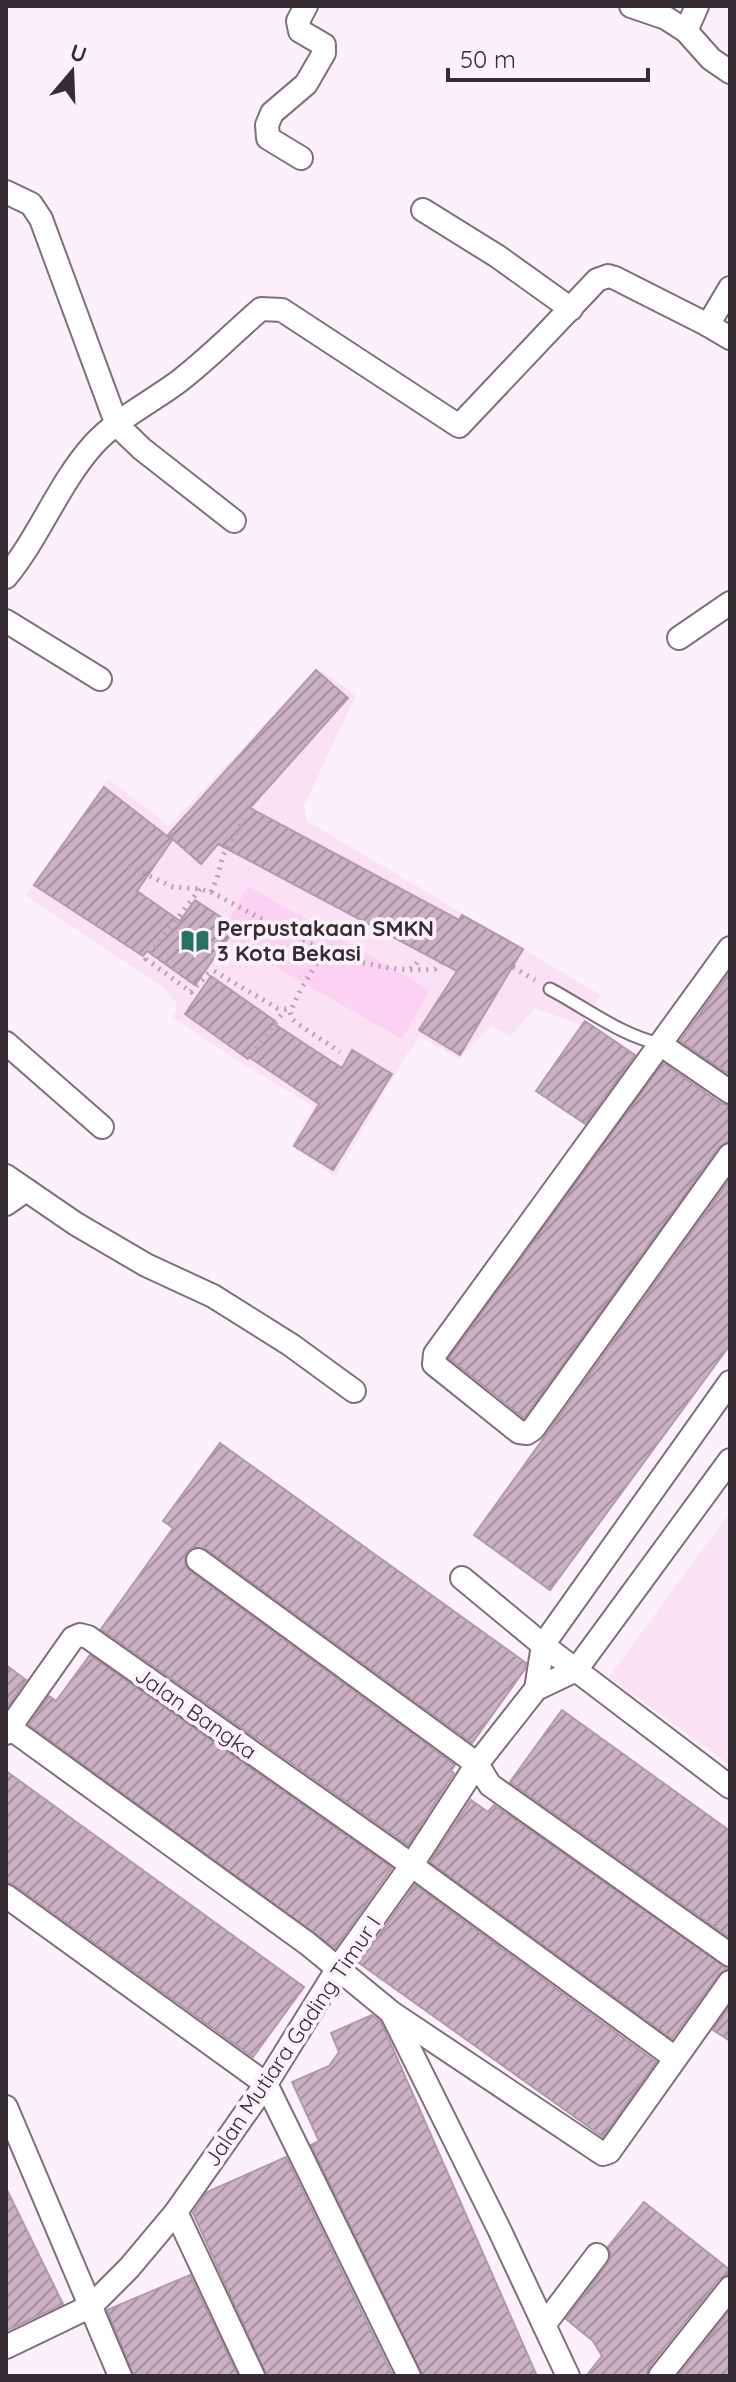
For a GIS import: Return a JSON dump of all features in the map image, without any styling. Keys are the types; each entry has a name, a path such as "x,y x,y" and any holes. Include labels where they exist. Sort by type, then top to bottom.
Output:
{"street":[{"path":"301,158 268,138 267,125 272,113 306,84 324,53 324,45 300,31 298,21 306,6"},
{"path":"631,6 666,18 686,31 711,59 730,72"},
{"path":"686,31 697,6"},
{"path":"6,192 31,204 41,219 117,425 142,449 234,521"},
{"path":"423,210 497,256 571,309"},
{"path":"6,577 21,559 56,497 94,445 179,381 261,309 282,310 459,426 597,280 608,276 730,338"},
{"path":"708,325 730,288"},
{"path":"679,638 730,603"},
{"path":"6,621 100,679"},
{"path":"730,948 435,1354 434,1364 519,1432 527,1433 533,1429 730,1155"},
{"path":"6,1043 102,1127"},
{"path":"660,1044 730,1092"},
{"path":"6,1176 76,1224 146,1265 213,1296 291,1345 354,1391"},
{"path":"6,1204 26,1190"},
{"path":"543,1645 730,1382"},
{"path":"576,1670 730,1460"},
{"path":"198,1560 477,1764 490,1785 730,1955"},
{"path":"462,1578 543,1645 730,1787"},
{"name":"Jalan Bangka","path":"8,1731 73,1638 80,1635 88,1637 411,1866"},
{"name":"Jalan Mutiara Gading Timur I","path":"536,1689 543,1645"},
{"name":"Jalan Mutiara Gading Timur I","path":"6,2347 91,2306 129,2268 176,2212 266,2084 338,1968 411,1866 477,1764 536,1689 576,1670"},
{"path":"8,1731 338,1968 392,2013 603,2154 609,2152 730,1982"},
{"path":"411,1866 675,2058"},
{"path":"6,1896 266,2084 409,2376"},
{"path":"392,2013 568,2376"},
{"path":"6,2107 120,2376"},
{"path":"176,2212 253,2376"},
{"path":"544,2325 597,2255"},
{"path":"660,2376 730,2288"}],"lane":[{"path":"550,989 640,1040 660,1044"}],"path":[{"path":"211,892 223,855 244,819"},
{"path":"128,866 173,887 211,892 325,950 364,964 409,970 435,969 445,958"},
{"path":"200,889 146,959 191,992 214,971 277,1008 288,1008"},
{"path":"251,1055 288,1008 325,950"},
{"path":"409,970 419,959"},
{"path":"513,967 550,989"},
{"path":"288,1008 292,1019 340,1052"}],"shaded area":[{"path":"317,668 356,695 304,806 307,821 601,995 581,1025 535,1008 510,1037 491,1026 459,1059 420,1037 408,1052 335,1177 291,1146 313,1106 173,1017 177,1004 164,988 25,895 108,779 169,826"},
{"path":"248,886 430,990 402,1039 220,935"},
{"path":"730,1512 730,1765 609,1677"}],"building":[{"path":"316,670 348,698 250,808 459,920 462,915 523,949 460,1055 419,1030 457,971 218,844 201,864 168,835"},
{"path":"104,787 172,840 137,891 180,921 195,900 236,927 195,985 147,951 143,956 34,885"},
{"path":"730,972 730,1075 680,1041"},
{"path":"211,976 275,1021 273,1023 342,1068 352,1050 392,1074 333,1170 294,1146 319,1104 185,1014"},
{"path":"585,1021 635,1055 585,1124 536,1091"},
{"path":"663,1063 722,1104 730,1106 730,1141 719,1147 524,1418 449,1358"},
{"path":"730,1179 730,1345 550,1590 474,1535"},
{"path":"220,1443 526,1663 525,1669 472,1743 206,1549 193,1547 186,1552 185,1565 190,1571 455,1765 451,1771 454,1773 408,1845 101,1629 173,1528 163,1521"},
{"path":"90,1655 392,1868 335,1948 29,1725 49,1696 56,1701"},
{"path":"6,1665 26,1680 6,1709"},
{"path":"562,1710 730,1831 730,1938 510,1782"},
{"path":"6,1771 304,1987 253,2057 6,1882"},
{"path":"471,1800 488,1812 494,1805 728,1969 719,1974 672,2039 430,1862"},
{"path":"415,1885 656,2062 603,2137 359,1963"},
{"path":"730,2006 730,2041 713,2030"},
{"path":"372,2015 380,2021 386,2033 537,2376 423,2376 311,2145 319,2141 292,2082 329,2066 339,2052 331,2033"},
{"path":"286,2157 393,2376 267,2376 193,2213 207,2192"},
{"path":"6,2188 63,2304 6,2331"},
{"path":"644,2202 730,2270 730,2274 719,2279 649,2367 646,2376 586,2376 602,2356 593,2341 566,2319 608,2263 611,2256 608,2247"},
{"path":"190,2275 238,2376 134,2376 107,2310"},
{"path":"730,2310 730,2376 678,2376"}],"place":[{"name":"Perpustakaan SMKN 3 Kota Bekasi","path":"195,941"}]}
